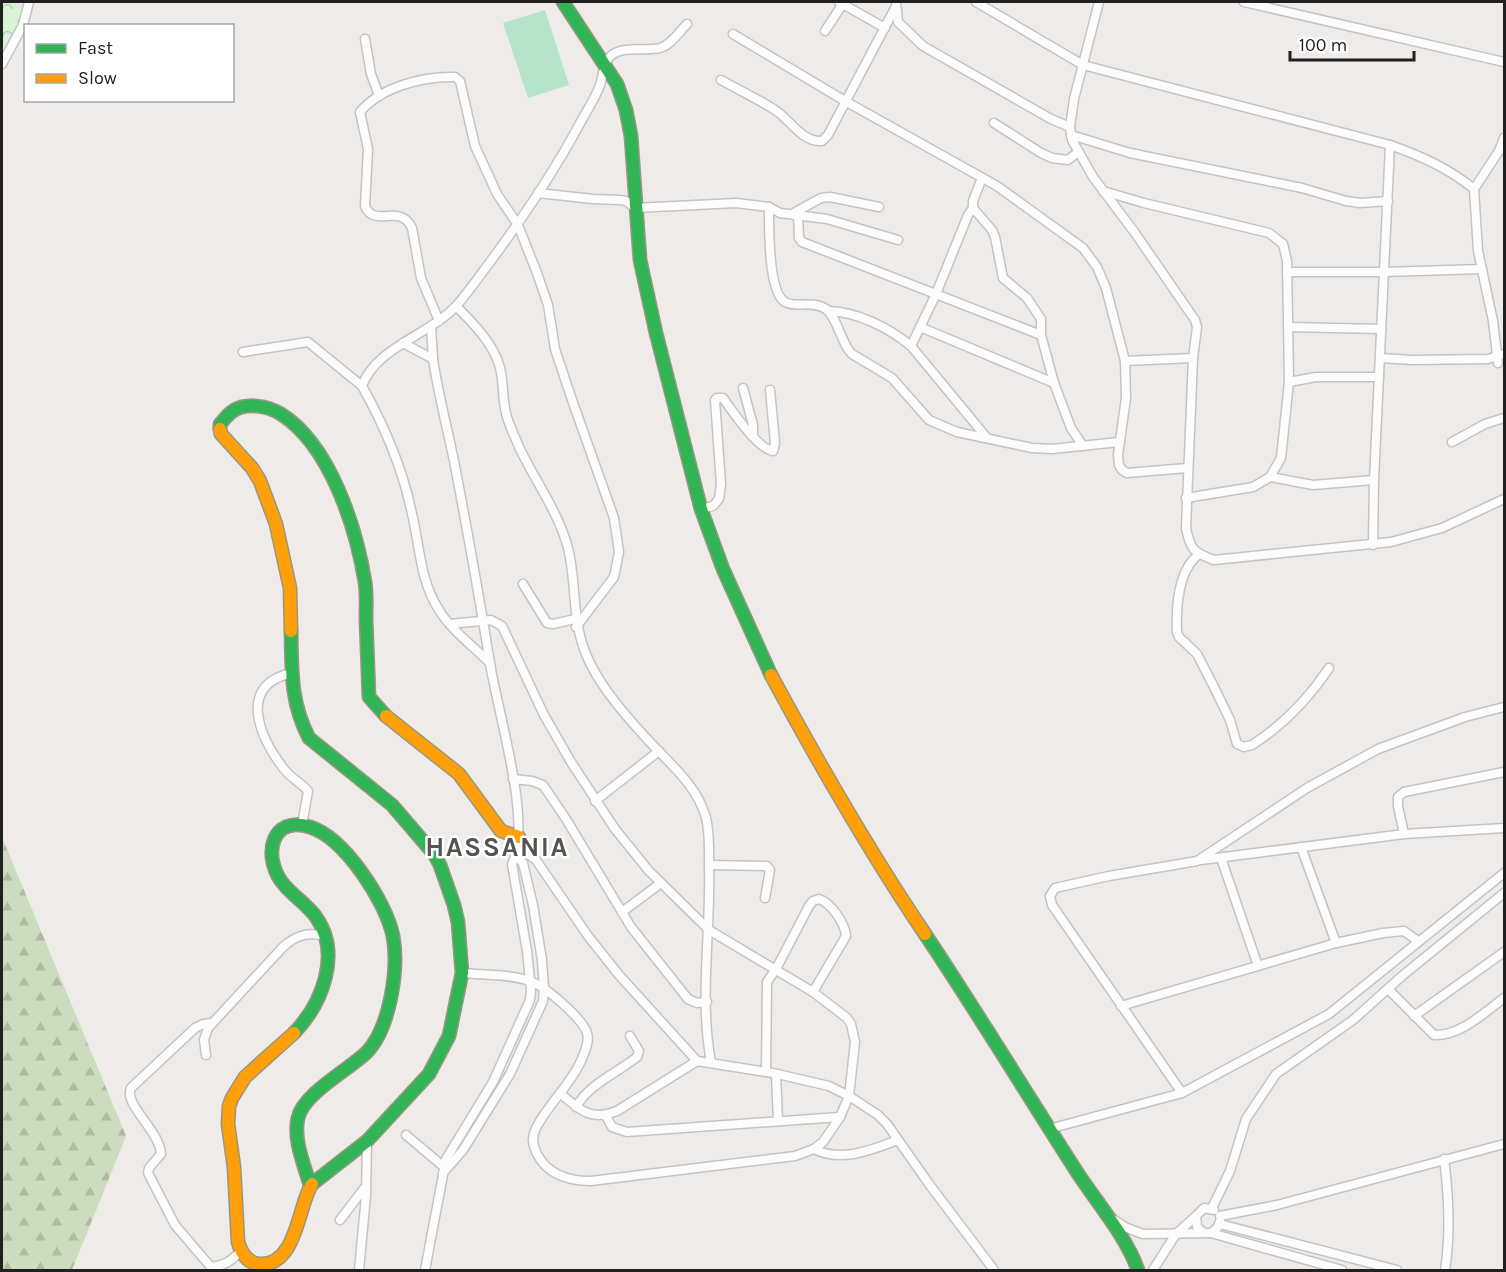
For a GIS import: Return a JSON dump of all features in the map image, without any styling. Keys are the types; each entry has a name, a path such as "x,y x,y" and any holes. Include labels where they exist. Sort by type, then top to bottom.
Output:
{"street":[{"path":"2,64 23,26 29,2"},
{"path":"563,2 617,84 628,112 638,243 644,284 702,509 723,569 766,665 814,754 882,870 970,1002 1134,1259 1138,1270"},
{"path":"825,31 842,2 885,28"},
{"path":"976,2 1083,65 1390,145 1454,173 1474,189"},
{"path":"1100,2 1074,99 1070,131 1078,153 1194,316 1197,327 1192,358 1186,498 1188,538 1194,551 1198,555 1214,560 1391,542 1442,528 1504,499"},
{"path":"1244,2 1504,62"},
{"path":"721,80 778,112 799,131 817,141 825,139 895,5"},
{"path":"895,5 898,22 923,46 1070,131 1130,153 1302,188 1346,201 1360,203 1388,201"},
{"path":"362,386 370,371 403,343 439,321 456,306 518,225 595,96 608,58 615,53 627,50 665,46 687,24"},
{"path":"733,33 845,101 997,186 1083,248 1091,258 1106,288 1125,361 1126,398 1119,442 1119,465 1126,473 1187,468"},
{"path":"365,39 371,74 379,96"},
{"path":"439,321 421,278 409,220 399,216 373,217 365,206 368,149 360,112 379,96 420,81 449,76 458,78 475,146 498,194 518,225 541,284 548,306 555,349 582,432 614,518 617,537 619,552 614,577 576,623 547,623 523,584"},
{"path":"994,123 1052,158 1068,160 1078,153"},
{"path":"1380,358 1501,359 1478,251 1474,189 1499,151 1504,138"},
{"path":"1373,544 1390,145"},
{"path":"982,178 973,201 974,208 995,237 1003,278 1027,298 1041,318 1041,335 1054,382 1071,428 1083,446"},
{"path":"1103,190 1144,203 1269,233 1283,244 1287,272 1289,382 1281,458 1270,477 1253,487 1186,498"},
{"path":"536,197 620,200 635,208 736,202 769,207 780,213 827,219 898,240"},
{"path":"795,215 821,198 830,197 879,207"},
{"path":"769,207 774,285 784,302 814,305 828,311 859,317 911,346 987,438"},
{"path":"911,346 936,294 963,224 974,208"},
{"path":"795,215 799,238 802,242 1041,335"},
{"path":"1287,272 1482,269"},
{"path":"456,306 480,332 493,351 500,366 506,413 529,467 560,523 568,551 576,623 591,667 613,698 676,769 702,805 708,834 707,1002 708,1046 711,1062"},
{"path":"828,311 846,348 892,378 929,420 957,432 1032,448 1119,442"},
{"path":"425,1270 448,1155 507,1054 530,1000 527,951 512,864 519,842 519,820 513,779 433,359 431,326"},
{"path":"920,327 1054,382"},
{"path":"1288,327 1381,329"},
{"path":"243,352 308,342 362,386 402,472 422,571 439,611 490,663"},
{"path":"403,343 433,359"},
{"path":"1125,361 1192,358"},
{"path":"1289,382 1316,377 1379,377"},
{"path":"742,388 753,425 753,435"},
{"path":"702,509 713,506 720,495 716,399 723,398 762,446 768,450 774,450 770,390"},
{"path":"310,1185 367,1141 420,1085 444,1049 449,1036 462,973 458,921 434,854 392,805 309,738 294,703 290,588 276,524 260,481 252,468 221,434 220,429 224,418 232,411 252,405 275,410 291,420 311,440 325,463 355,537 365,584 369,697 388,718 459,774 501,831 519,842 536,860 588,936 619,975 697,1061"},
{"path":"1452,442 1485,424 1504,418"},
{"path":"1270,477 1313,485 1374,480"},
{"path":"1198,555 1187,569 1180,590 1177,632 1179,637 1197,654 1230,720 1237,744 1244,747 1252,745 1294,711 1308,697 1329,668"},
{"path":"450,624 496,621 504,628 544,715 595,801 649,871 709,930 813,992 847,1018 855,1042 849,1096 840,1117 823,1142 814,1149 795,1156 576,1181 547,1168 541,1161 533,1142 538,1125 581,1063 588,1043 587,1033 578,1020 544,988 530,981 462,973"},
{"path":"292,673 277,677 264,687 259,698 258,715 264,740 290,776 308,792 302,825"},
{"path":"1197,861 1307,788 1378,749 1466,717 1504,707"},
{"path":"595,801 659,752"},
{"path":"1404,834 1398,797 1404,792 1504,772"},
{"path":"513,779 543,785 622,912 683,995 692,1002 707,1002"},
{"path":"302,825 323,834 350,859 384,908 392,931 396,955 394,983 385,1019 368,1052 322,1089 299,1114 300,1142 310,1185 294,1236 282,1256 267,1264 256,1264 248,1260 241,1251 237,1232 234,1164 229,1123 230,1105 249,1072 296,1031 319,995 327,968 325,936 315,914 293,896 277,874 271,858 271,843 286,827 302,825"},
{"path":"1182,1093 1052,904 1050,896 1055,888 1197,861 1301,847 1404,834 1504,828"},
{"path":"1301,847 1336,943"},
{"path":"444,1170 464,1150 490,1107 517,1059 540,1009 544,988 533,904 522,863 516,856"},
{"path":"1221,858 1258,966"},
{"path":"709,865 767,866 771,870 765,898"},
{"path":"1049,1129 1182,1093 1329,1014 1504,873"},
{"path":"622,912 661,882"},
{"path":"1212,1208 1230,1171 1246,1119 1276,1074 1353,1020 1504,893"},
{"path":"766,1072 767,982 811,903 816,899 824,901 836,915 846,936 813,992"},
{"path":"1122,1006 1336,943 1383,933 1404,932 1418,941"},
{"path":"206,1055 205,1033 212,1023 290,940 306,934 325,936"},
{"path":"1414,1016 1504,952"},
{"path":"1388,989 1434,1035 1446,1036 1472,1022 1504,998"},
{"path":"212,1023 195,1028 131,1088 129,1096 160,1143 160,1156 149,1168 148,1173 175,1226 210,1266 228,1262 241,1251"},
{"path":"576,1107 593,1088 637,1057 639,1051 630,1036"},
{"path":"507,1054 517,1059"},
{"path":"561,1094 585,1113 606,1116 697,1061 766,1072 829,1086 878,1115 994,1270"},
{"path":"776,1074 778,1121"},
{"path":"481,1101 490,1107"},
{"path":"606,1116 612,1127 627,1132 840,1117"},
{"path":"406,1135 444,1170"},
{"path":"814,1149 826,1155 846,1155 874,1149 898,1140"},
{"path":"359,1270 367,1141"},
{"path":"1105,1213 1126,1228 1143,1234 1207,1232 1220,1220 1504,1144"},
{"path":"1444,1159 1449,1199 1449,1243 1445,1270"},
{"path":"340,1220 366,1186"},
{"path":"1153,1270 1176,1234 1200,1210 1212,1208"},
{"path":"1212,1208 1220,1220 1397,1270"},
{"path":"1196,1216 1197,1227 1207,1232 1342,1270"}],"green space":[{"path":"2,2 26,2 20,30 2,57"},
{"path":"545,10 569,85 528,98 503,23"},
{"path":"2,837 126,1136 72,1270 2,1270"}],"traffic: fast":[{"path":"563,2 617,84 626,110 631,136 640,260 656,333 701,509 723,569 771,675"},
{"path":"220,429 220,424 238,408 257,406 270,409 281,414 298,428 327,466 347,513 361,560 366,596 369,697 386,716"},
{"path":"291,631 295,699 309,738 392,805 434,854 454,905 458,922 462,973 449,1036 429,1074 367,1141 312,1184"},
{"path":"294,1033 313,1008 325,978 328,962 324,931 316,917 281,881 272,860 274,840 279,832 286,827 297,825 310,827 323,833 350,857 382,906 389,922 395,950 391,998 387,1014 374,1042 366,1053 317,1091 308,1100 298,1118 298,1143 310,1185"},
{"path":"925,934 1075,1169 1118,1231 1138,1270"}],"traffic: slow":[{"path":"220,429 221,434 252,468 260,481 276,524 290,588 291,631"},
{"path":"771,675 845,807 925,934"},
{"path":"386,716 459,774 501,831 519,837"},
{"path":"294,1033 245,1077 229,1106 228,1124 234,1167 238,1242 248,1259 259,1264 272,1262 281,1256 289,1246 312,1184"}],"district":[{"name":"HASSANIA","path":"497,847"}]}
